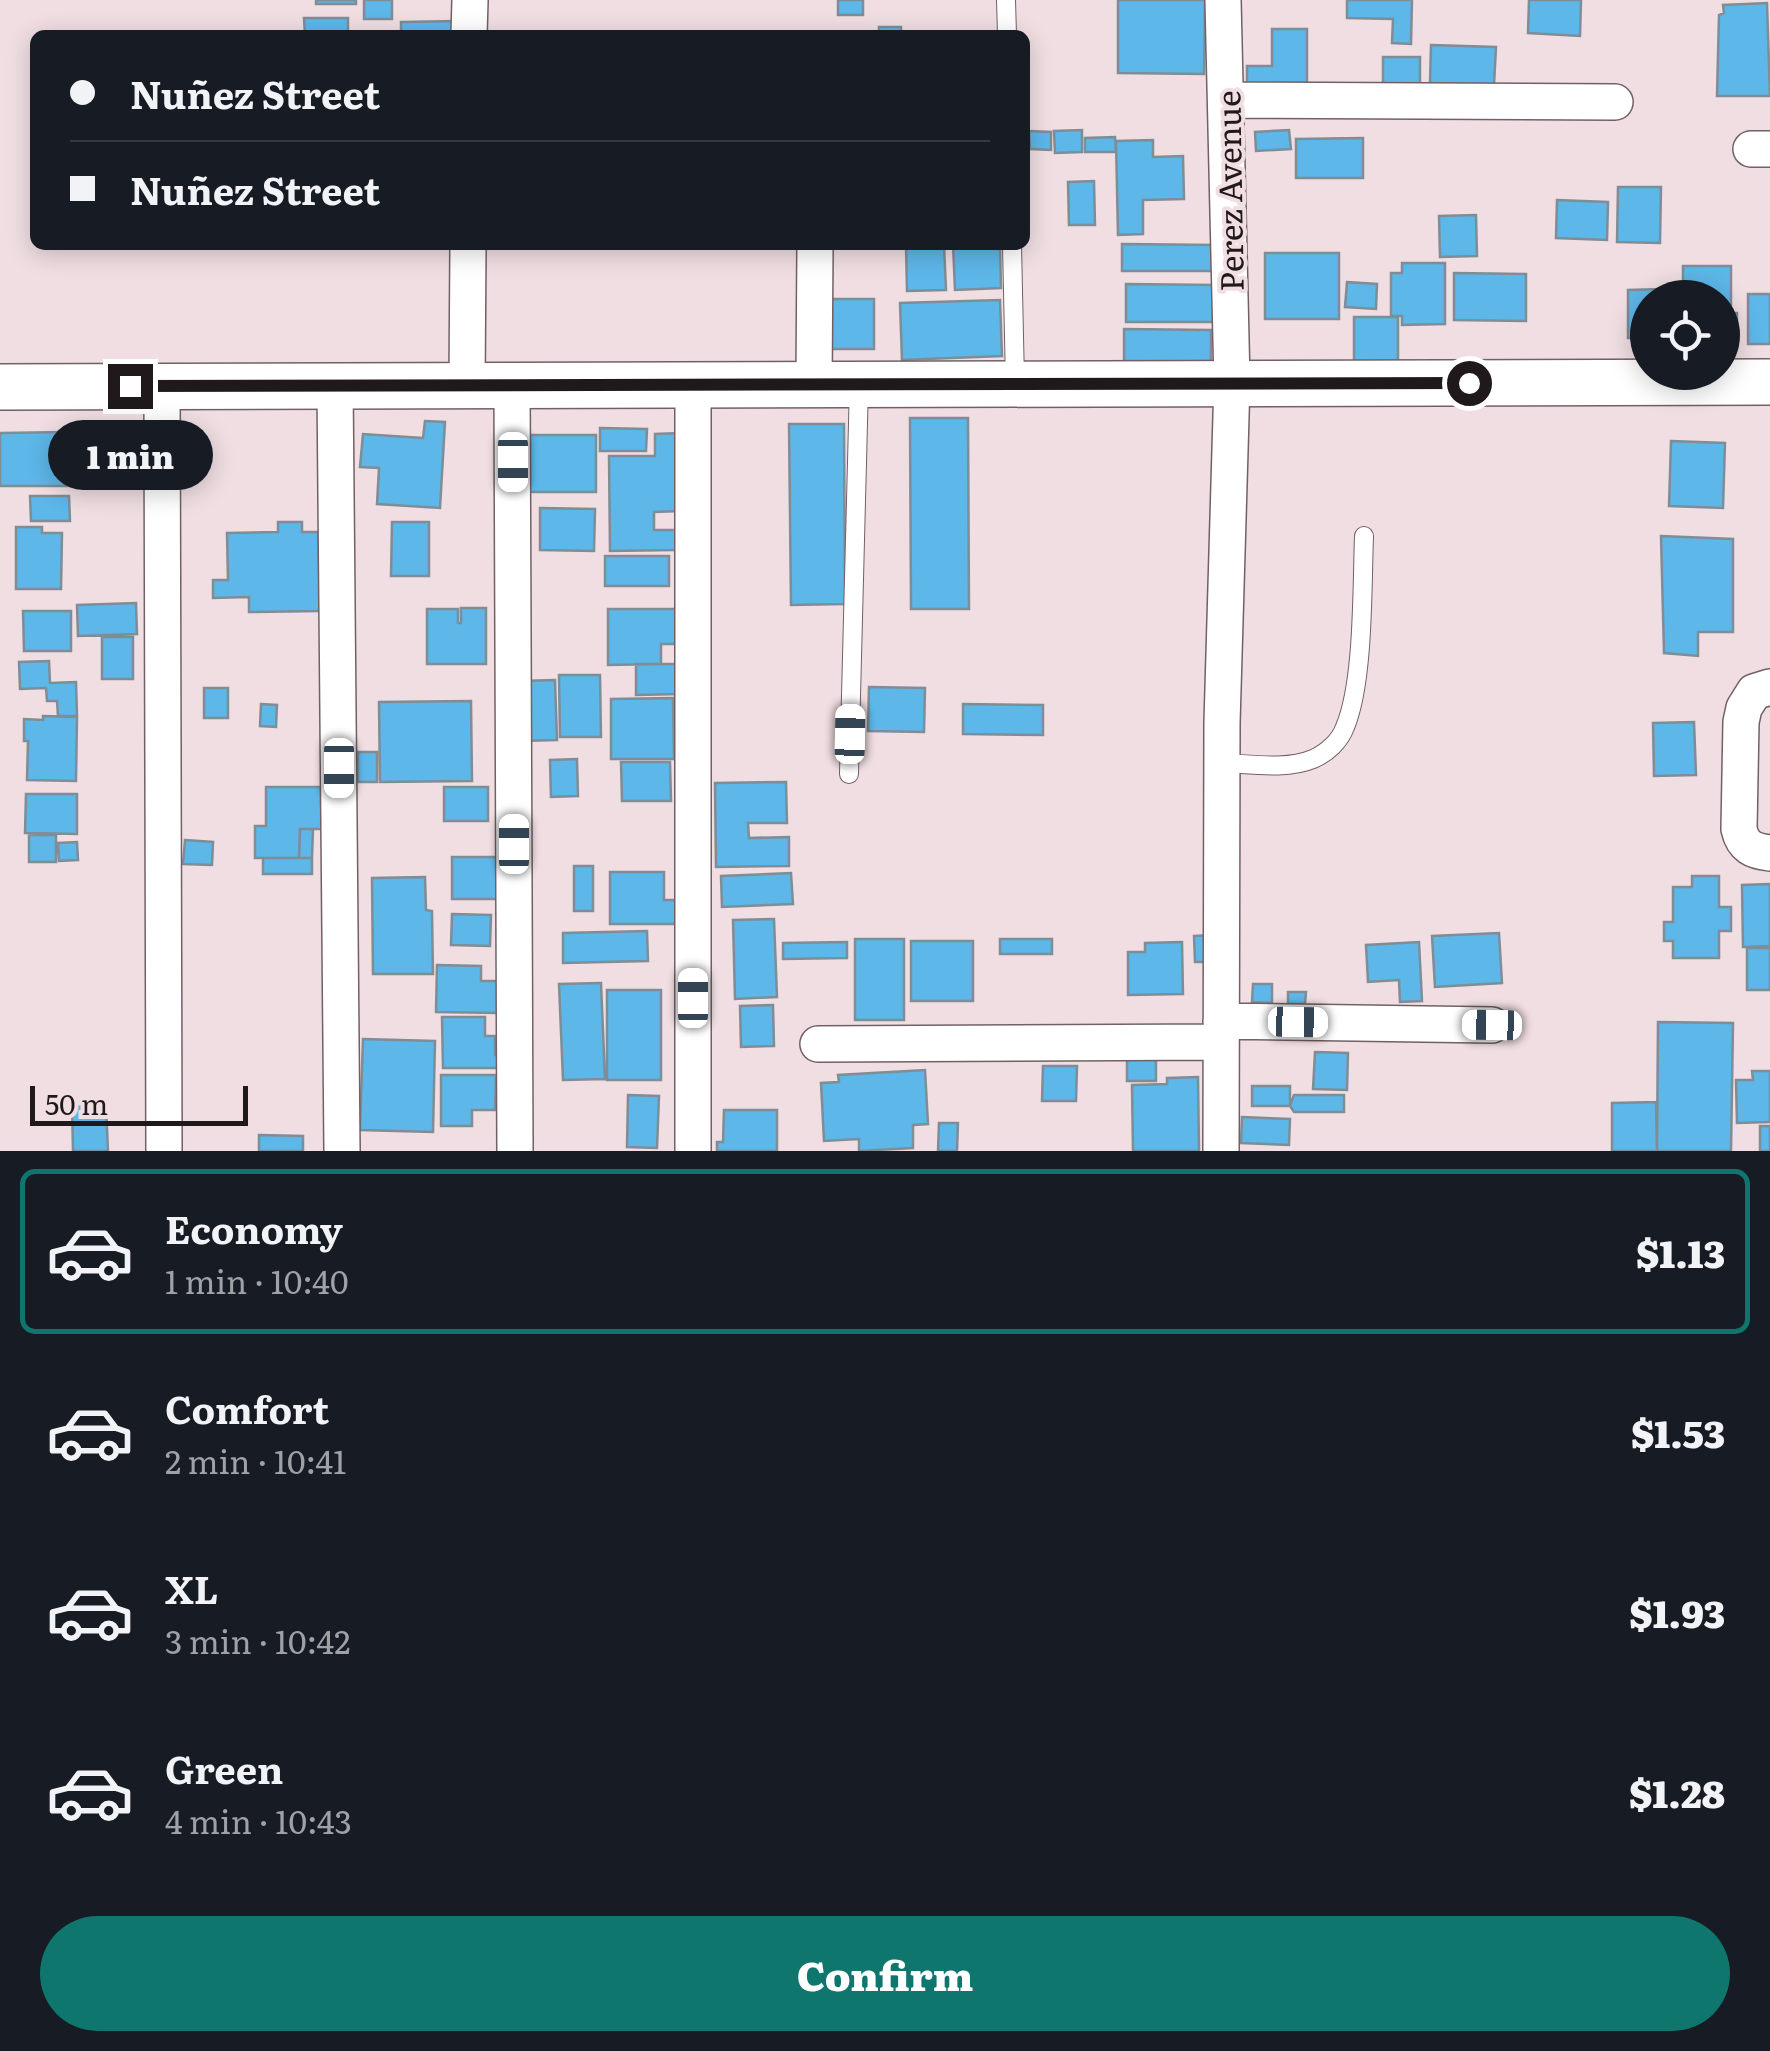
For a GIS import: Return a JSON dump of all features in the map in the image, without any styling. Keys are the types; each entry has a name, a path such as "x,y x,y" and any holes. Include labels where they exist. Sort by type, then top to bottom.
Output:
{"street":[{"path":"469,30 470,0"},
{"name":"Perez Avenue","path":"1220,1151 1222,763 1232,382 1223,0"},
{"path":"1226,100 1615,102"},
{"path":"468,250 468,385"},
{"path":"814,384 815,250"},
{"path":"0,387 1770,382"},
{"path":"692,1151 693,384"},
{"path":"335,385 342,1151"},
{"path":"512,385 515,1151"},
{"path":"162,386 164,1151"},
{"path":"1770,687 1754,692 1741,722 1739,829 1746,845 1754,851 1770,853"},
{"path":"818,1044 1492,1025"}],"lane":[{"path":"1006,0 1007,30"},
{"path":"1012,250 1014,383"},
{"path":"849,774 859,384"},
{"path":"1222,763 1302,762 1335,744 1346,727 1354,684 1364,536"}],"building":[{"path":"316,0 356,0 356,4 316,4"},
{"path":"364,0 392,0 392,19 364,19"},
{"path":"838,0 863,0 863,15 838,15"},
{"path":"1118,0 1205,0 1204,74 1118,73"},
{"path":"1347,0 1412,0 1411,44 1392,43 1393,19 1347,18"},
{"path":"1529,0 1581,0 1580,36 1528,33"},
{"path":"1767,3 1770,96 1717,96 1719,15 1724,13 1723,5"},
{"path":"304,18 348,18 348,30 305,30"},
{"path":"457,21 457,30 401,30 401,22"},
{"path":"879,27 901,27 901,30"},
{"path":"1272,29 1307,29 1307,87 1247,87 1247,66 1272,66"},
{"path":"1431,45 1496,47 1494,85 1430,83"},
{"path":"1383,57 1420,57 1420,87 1383,87"},
{"path":"1082,130 1082,152 1055,153 1054,131"},
{"path":"1289,130 1291,149 1256,151 1255,132"},
{"path":"1030,131 1051,132 1051,150 1030,149"},
{"path":"1115,137 1116,152 1085,152 1085,138"},
{"path":"1363,138 1363,178 1296,178 1296,139"},
{"path":"1153,140 1153,157 1183,156 1184,199 1143,200 1143,234 1118,235 1116,141"},
{"path":"1094,181 1095,225 1069,225 1068,182"},
{"path":"1618,187 1661,187 1660,243 1617,242"},
{"path":"1557,200 1608,202 1607,240 1556,238"},
{"path":"1476,215 1477,256 1440,257 1439,216"},
{"path":"1122,244 1216,245 1216,271 1122,271"},
{"path":"906,250 944,250 946,290 907,291"},
{"path":"953,250 1000,250 1001,288 955,290"},
{"path":"1265,253 1339,253 1339,319 1265,319"},
{"path":"1402,263 1445,263 1445,324 1402,325 1402,316 1391,316 1391,273 1402,273"},
{"path":"1683,266 1731,266 1731,280 1683,280"},
{"path":"1454,273 1526,274 1526,321 1454,320"},
{"path":"1347,282 1377,284 1376,309 1345,307"},
{"path":"1126,284 1216,285 1216,322 1126,322"},
{"path":"1630,290 1630,338 1628,338"},
{"path":"1748,294 1770,294 1770,344 1748,344"},
{"path":"815,299 874,299 874,349 815,349"},
{"path":"1000,300 1002,356 902,360 900,303"},
{"path":"1354,317 1398,317 1398,369 1354,369"},
{"path":"1124,329 1211,330 1211,365 1124,364"},
{"path":"910,418 968,418 969,609 911,609"},
{"path":"425,421 445,422 440,508 377,504 379,468 360,467 363,434 423,438"},
{"path":"789,424 844,424 845,604 791,605"},
{"path":"600,428 647,429 646,451 600,451"},
{"path":"67,432 67,486 0,486 0,433"},
{"path":"71,432 142,432 142,486 71,486"},
{"path":"679,433 680,511 654,512 654,530 677,530 677,550 610,551 609,456 655,456 655,434"},
{"path":"523,435 596,435 596,492 523,492"},
{"path":"1671,441 1725,443 1723,508 1669,506"},
{"path":"30,496 69,496 70,521 31,521"},
{"path":"540,508 595,509 594,551 540,550"},
{"path":"278,522 302,522 302,532 318,532 320,611 249,612 249,597 213,598 213,580 228,580 227,533 278,532"},
{"path":"392,522 429,522 429,576 391,576"},
{"path":"16,527 42,527 42,533 62,533 61,589 16,589"},
{"path":"1661,536 1733,539 1733,632 1698,632 1698,656 1664,653"},
{"path":"605,556 669,556 669,586 605,586"},
{"path":"136,603 137,634 78,636 77,605"},
{"path":"461,608 486,608 486,664 427,664 427,609 458,609 461,623"},
{"path":"608,609 686,609 687,644 661,644 661,664 608,665"},
{"path":"23,611 71,611 71,651 24,651"},
{"path":"102,637 133,637 133,679 102,679"},
{"path":"49,661 50,683 76,682 77,716 58,716 57,701 47,701 46,688 20,689 19,662"},
{"path":"636,664 682,664 682,694 636,695"},
{"path":"559,675 600,675 601,737 560,737"},
{"path":"555,680 557,740 521,741 519,681"},
{"path":"869,687 925,688 924,732 868,731"},
{"path":"204,688 228,688 228,718 204,718"},
{"path":"673,698 674,759 611,759 611,699"},
{"path":"471,701 472,781 380,782 379,702"},
{"path":"261,704 277,705 276,727 260,726"},
{"path":"963,704 1043,705 1043,735 963,734"},
{"path":"43,716 77,717 76,781 27,780 24,719 43,720"},
{"path":"1694,722 1696,775 1654,776 1653,723"},
{"path":"358,752 377,752 377,782 358,782"},
{"path":"577,759 578,796 551,797 550,760"},
{"path":"621,762 670,762 671,801 622,801"},
{"path":"786,782 787,823 748,823 749,838 789,837 789,866 716,867 715,783"},
{"path":"266,787 321,787 326,829 300,829 299,858 255,858 255,826 266,826"},
{"path":"444,787 488,787 488,821 444,821"},
{"path":"26,794 77,794 77,834 25,833"},
{"path":"300,829 313,829 312,858 299,858"},
{"path":"29,835 56,835 56,862 29,862"},
{"path":"185,840 213,842 212,865 183,864"},
{"path":"77,842 78,860 59,861 58,843"},
{"path":"452,857 497,857 497,899 452,899"},
{"path":"263,858 312,858 312,874 263,874"},
{"path":"574,866 593,866 593,911 574,911"},
{"path":"610,872 664,872 664,900 678,900 678,924 610,924"},
{"path":"791,873 793,904 722,907 721,876"},
{"path":"1692,876 1719,876 1719,907 1731,907 1731,931 1719,931 1719,958 1673,958 1673,941 1664,941 1664,922 1673,922 1673,887 1692,887"},
{"path":"425,877 426,910 432,911 433,974 373,974 372,878"},
{"path":"1770,884 1770,946 1743,947 1742,885"},
{"path":"452,914 491,915 490,946 451,945"},
{"path":"774,919 777,997 735,999 733,920"},
{"path":"647,931 648,961 563,963 563,933"},
{"path":"1499,933 1502,983 1435,987 1432,936"},
{"path":"1212,935 1212,962 1195,962 1194,936"},
{"path":"855,939 904,939 904,1020 855,1020"},
{"path":"1000,939 1052,939 1052,954 1000,954"},
{"path":"911,941 973,941 973,1001 911,1001"},
{"path":"847,942 847,958 783,959 783,943"},
{"path":"1182,942 1183,994 1128,995 1128,952 1145,952 1145,943"},
{"path":"1419,942 1422,1001 1400,1002 1399,980 1368,982 1366,945"},
{"path":"1747,948 1770,948 1770,990 1747,990"},
{"path":"437,965 481,966 481,981 498,981 497,1013 436,1012"},
{"path":"601,983 605,1079 563,1080 559,984"},
{"path":"1253,984 1272,984 1272,1003 1252,1002"},
{"path":"607,990 661,990 661,1080 607,1080"},
{"path":"1288,992 1306,992 1305,1004 1288,1004"},
{"path":"773,1005 774,1046 741,1047 740,1006"},
{"path":"442,1017 485,1017 485,1036 495,1036 495,1055 502,1055 502,1068 443,1068"},
{"path":"1658,1022 1733,1023 1731,1151 1657,1151"},
{"path":"363,1039 435,1041 433,1132 360,1130"},
{"path":"1315,1052 1348,1053 1347,1090 1313,1089"},
{"path":"1127,1057 1156,1057 1156,1081 1127,1081"},
{"path":"1043,1066 1077,1066 1076,1101 1042,1101"},
{"path":"925,1070 928,1124 913,1125 913,1148 859,1151 859,1139 824,1141 821,1083 839,1082 838,1075"},
{"path":"1752,1071 1770,1071 1770,1122 1737,1123 1736,1080 1753,1080"},
{"path":"441,1075 496,1075 495,1110 472,1110 472,1126 441,1126"},
{"path":"1198,1077 1199,1151 1133,1151 1132,1085 1167,1084 1167,1078"},
{"path":"1252,1086 1290,1086 1290,1106 1252,1106"},
{"path":"628,1095 659,1096 657,1148 627,1147"},
{"path":"1294,1095 1344,1095 1344,1112 1294,1112 1290,1106"},
{"path":"1656,1102 1657,1151 1612,1151 1612,1103"},
{"path":"106,1104 108,1151 73,1151 72,1105"},
{"path":"724,1110 777,1110 777,1151 717,1151 717,1142 723,1142"},
{"path":"1242,1117 1290,1119 1289,1145 1241,1143"},
{"path":"939,1123 958,1123 957,1151 938,1151"},
{"path":"1760,1126 1770,1126 1770,1151 1760,1151"},
{"path":"259,1135 303,1136 303,1151 259,1151"}],"route":[{"path":"130,386 1469,383"}]}
